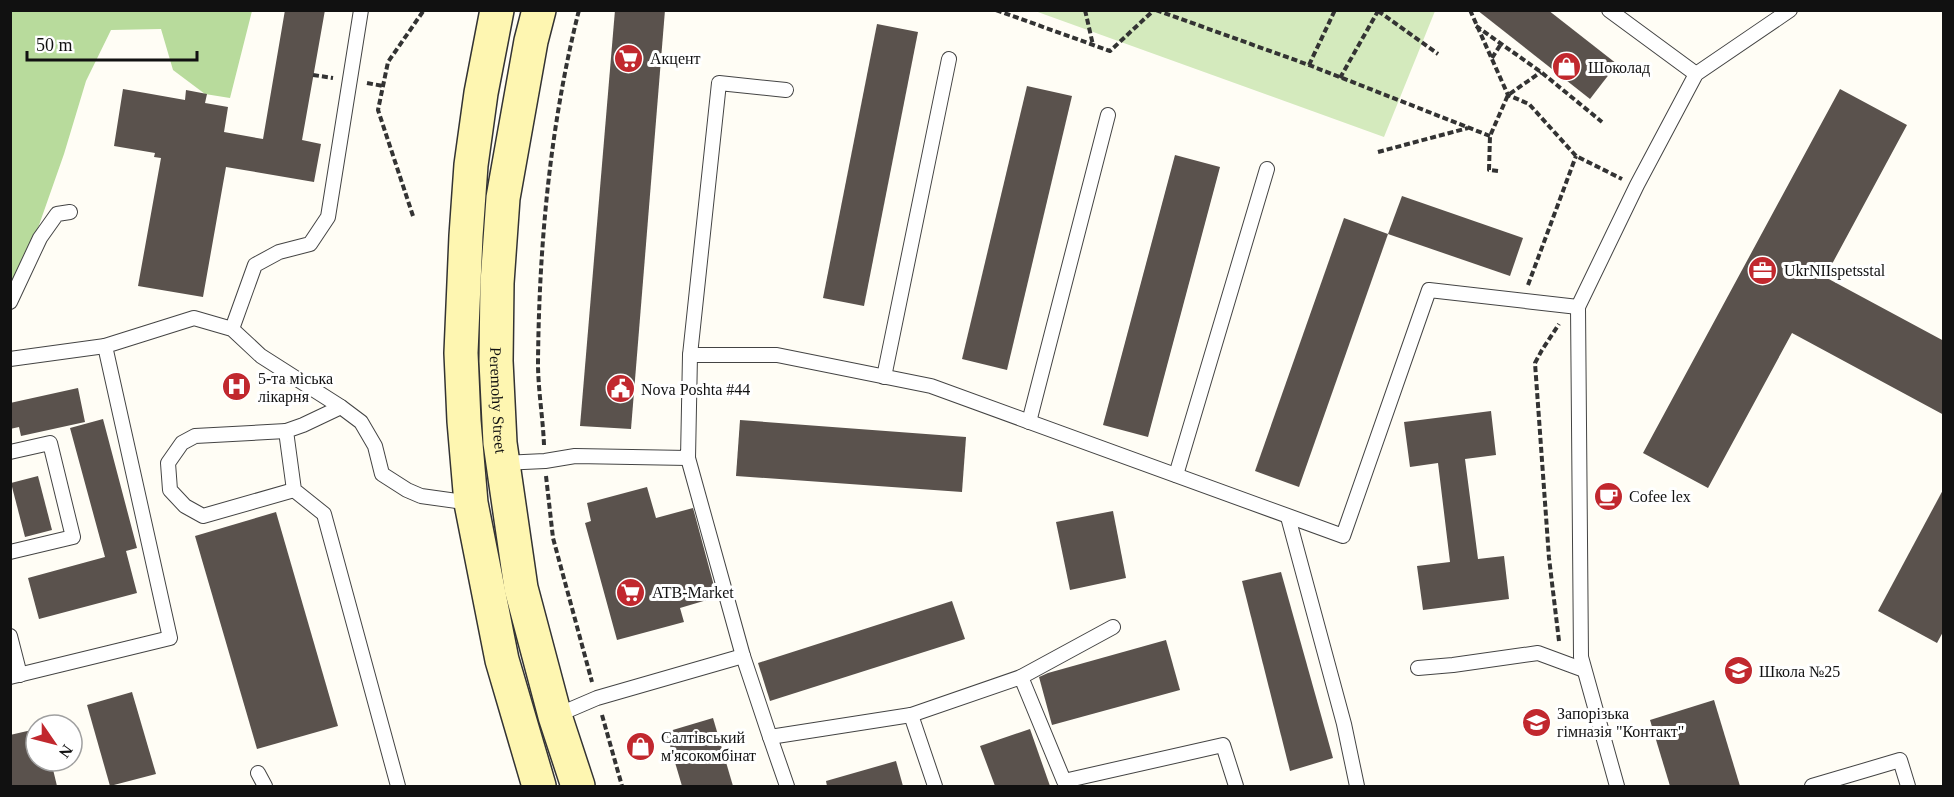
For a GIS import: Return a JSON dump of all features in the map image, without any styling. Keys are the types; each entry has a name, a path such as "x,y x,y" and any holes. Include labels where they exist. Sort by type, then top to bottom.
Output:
{"main road":[{"path":"497,10 481,93 471,165 461,353 471,503 502,660 539,786"},
{"name":"Peremohy Street","path":"539,10 531,41 503,198 496,283 496,361 500,443 521,588 555,716 578,786"}],"lane":[{"path":"232,329 255,265 279,252 310,244 328,217 361,10"},
{"path":"1609,10 1696,74"},
{"path":"1617,786 1581,657 1578,307 1637,185 1696,74 1790,10"},
{"path":"884,377 949,59"},
{"path":"786,90 719,83 690,355 688,458 743,656 787,786"},
{"path":"1029,422 1108,116"},
{"path":"1176,475 1267,169"},
{"path":"10,303 40,238 57,214 70,212"},
{"path":"690,355 777,355 931,387 1343,536 1429,290 1578,307"},
{"path":"10,359 105,346 194,318 232,329 261,356 361,422 375,446 382,474 421,496 471,503"},
{"path":"10,636 15,676 170,638 105,346"},
{"path":"294,490 203,516 185,506 170,490 168,463 182,444 195,436 286,431 341,407"},
{"path":"286,431 294,490 324,514 398,786"},
{"path":"10,452 50,442 73,537 10,552"},
{"path":"503,463 545,461 575,456 688,458"},
{"path":"1288,517 1344,724 1357,786"},
{"path":"770,737 911,715 1020,677 1113,627"},
{"path":"1418,668 1538,653 1584,669"},
{"path":"555,716 597,698 743,656"},
{"path":"1020,677 1065,784 1224,745 1236,786"},
{"path":"911,715 935,786"},
{"path":"1812,786 1900,760 1908,786"},
{"path":"258,773 265,786"}],"path":[{"path":"413,216 378,110 388,62 424,10"},
{"path":"579,10 556,117 543,240 538,365 553,538 622,786"},
{"path":"996,10 1110,51 1155,10 1309,65 1490,136"},
{"path":"1085,10 1094,45"},
{"path":"1309,65 1335,10"},
{"path":"1470,10 1508,95 1530,104 1576,156 1637,185"},
{"path":"1340,78 1378,11 1438,54"},
{"path":"1476,25 1541,72 1602,122"},
{"path":"1491,58 1501,44"},
{"path":"1498,171 1489,170 1490,136 1508,95 1541,72"},
{"path":"1378,152 1469,128"},
{"path":"1522,301 1576,156"},
{"path":"1560,324 1535,363 1549,558 1563,662"}],"green space":[{"path":"1435,10 1384,137 1035,11"},
{"path":"11,11 252,11 230,98 205,94 173,70 161,29 111,30 86,81 64,154 11,297"}],"building":[{"path":"285,10 325,10 302,140 321,144 314,182 226,167 203,297 138,286 161,158 154,157 155,153 114,146 123,89 185,100 186,90 207,94 205,103 228,107 224,132 263,139"},
{"path":"615,10 665,10 631,429 580,426"},
{"path":"1477,10 1548,10 1617,64 1590,99"},
{"path":"877,24 918,32 864,306 823,298"},
{"path":"1027,86 1072,96 1007,370 962,359"},
{"path":"1840,89 1907,125 1825,277 1944,341 1944,415 1792,333 1708,488 1643,453"},
{"path":"1175,155 1220,167 1148,437 1103,425"},
{"path":"1402,196 1523,238 1510,276 1388,234"},
{"path":"1344,218 1388,234 1299,487 1255,471"},
{"path":"78,388 85,422 21,436 19,427 10,429 10,403"},
{"path":"1491,411 1496,455 1465,459 1478,559 1504,556 1509,599 1423,610 1417,566 1450,562 1438,463 1410,467 1404,422"},
{"path":"103,419 137,548 126,551 137,593 39,619 28,578 105,557 70,428"},
{"path":"740,420 966,437 962,492 736,476"},
{"path":"38,476 52,530 25,537 11,483"},
{"path":"647,487 656,518 693,508 717,597 680,608 684,622 617,640 585,523 591,521 587,503"},
{"path":"1944,488 1944,630 1937,643 1878,611"},
{"path":"1113,511 1126,578 1070,590 1056,522"},
{"path":"276,512 338,726 257,749 195,536"},
{"path":"1281,572 1333,758 1290,771 1242,581"},
{"path":"952,601 965,639 770,701 758,663"},
{"path":"1166,640 1180,690 1052,725 1039,677"},
{"path":"132,692 156,774 110,786 87,705"},
{"path":"1714,700 1740,786 1670,786 1650,720"},
{"path":"713,718 733,786 682,786 666,732"},
{"path":"1030,729 1050,786 995,786 980,746"},
{"path":"24,732 24,773 54,773 57,786 10,786 10,735"},
{"path":"896,761 903,786 827,786 826,781"}],"place":[{"name":"Акцент","path":"629,58"},
{"name":"Шоколад","path":"1567,67"},
{"name":"UkrNIIspetsstal","path":"1763,270"},
{"name":"5-та міська лікарня","path":"237,387"},
{"name":"Nova Poshta #44","path":"620,389"},
{"name":"Cofee lex","path":"1608,496"},
{"name":"ATB-Market","path":"631,592"},
{"name":"Школа №25","path":"1738,671"},
{"name":"Запорізька гімназія \"Контакт\"","path":"1536,722"},
{"name":"Салтівський м'ясокомбінат","path":"640,746"}]}
